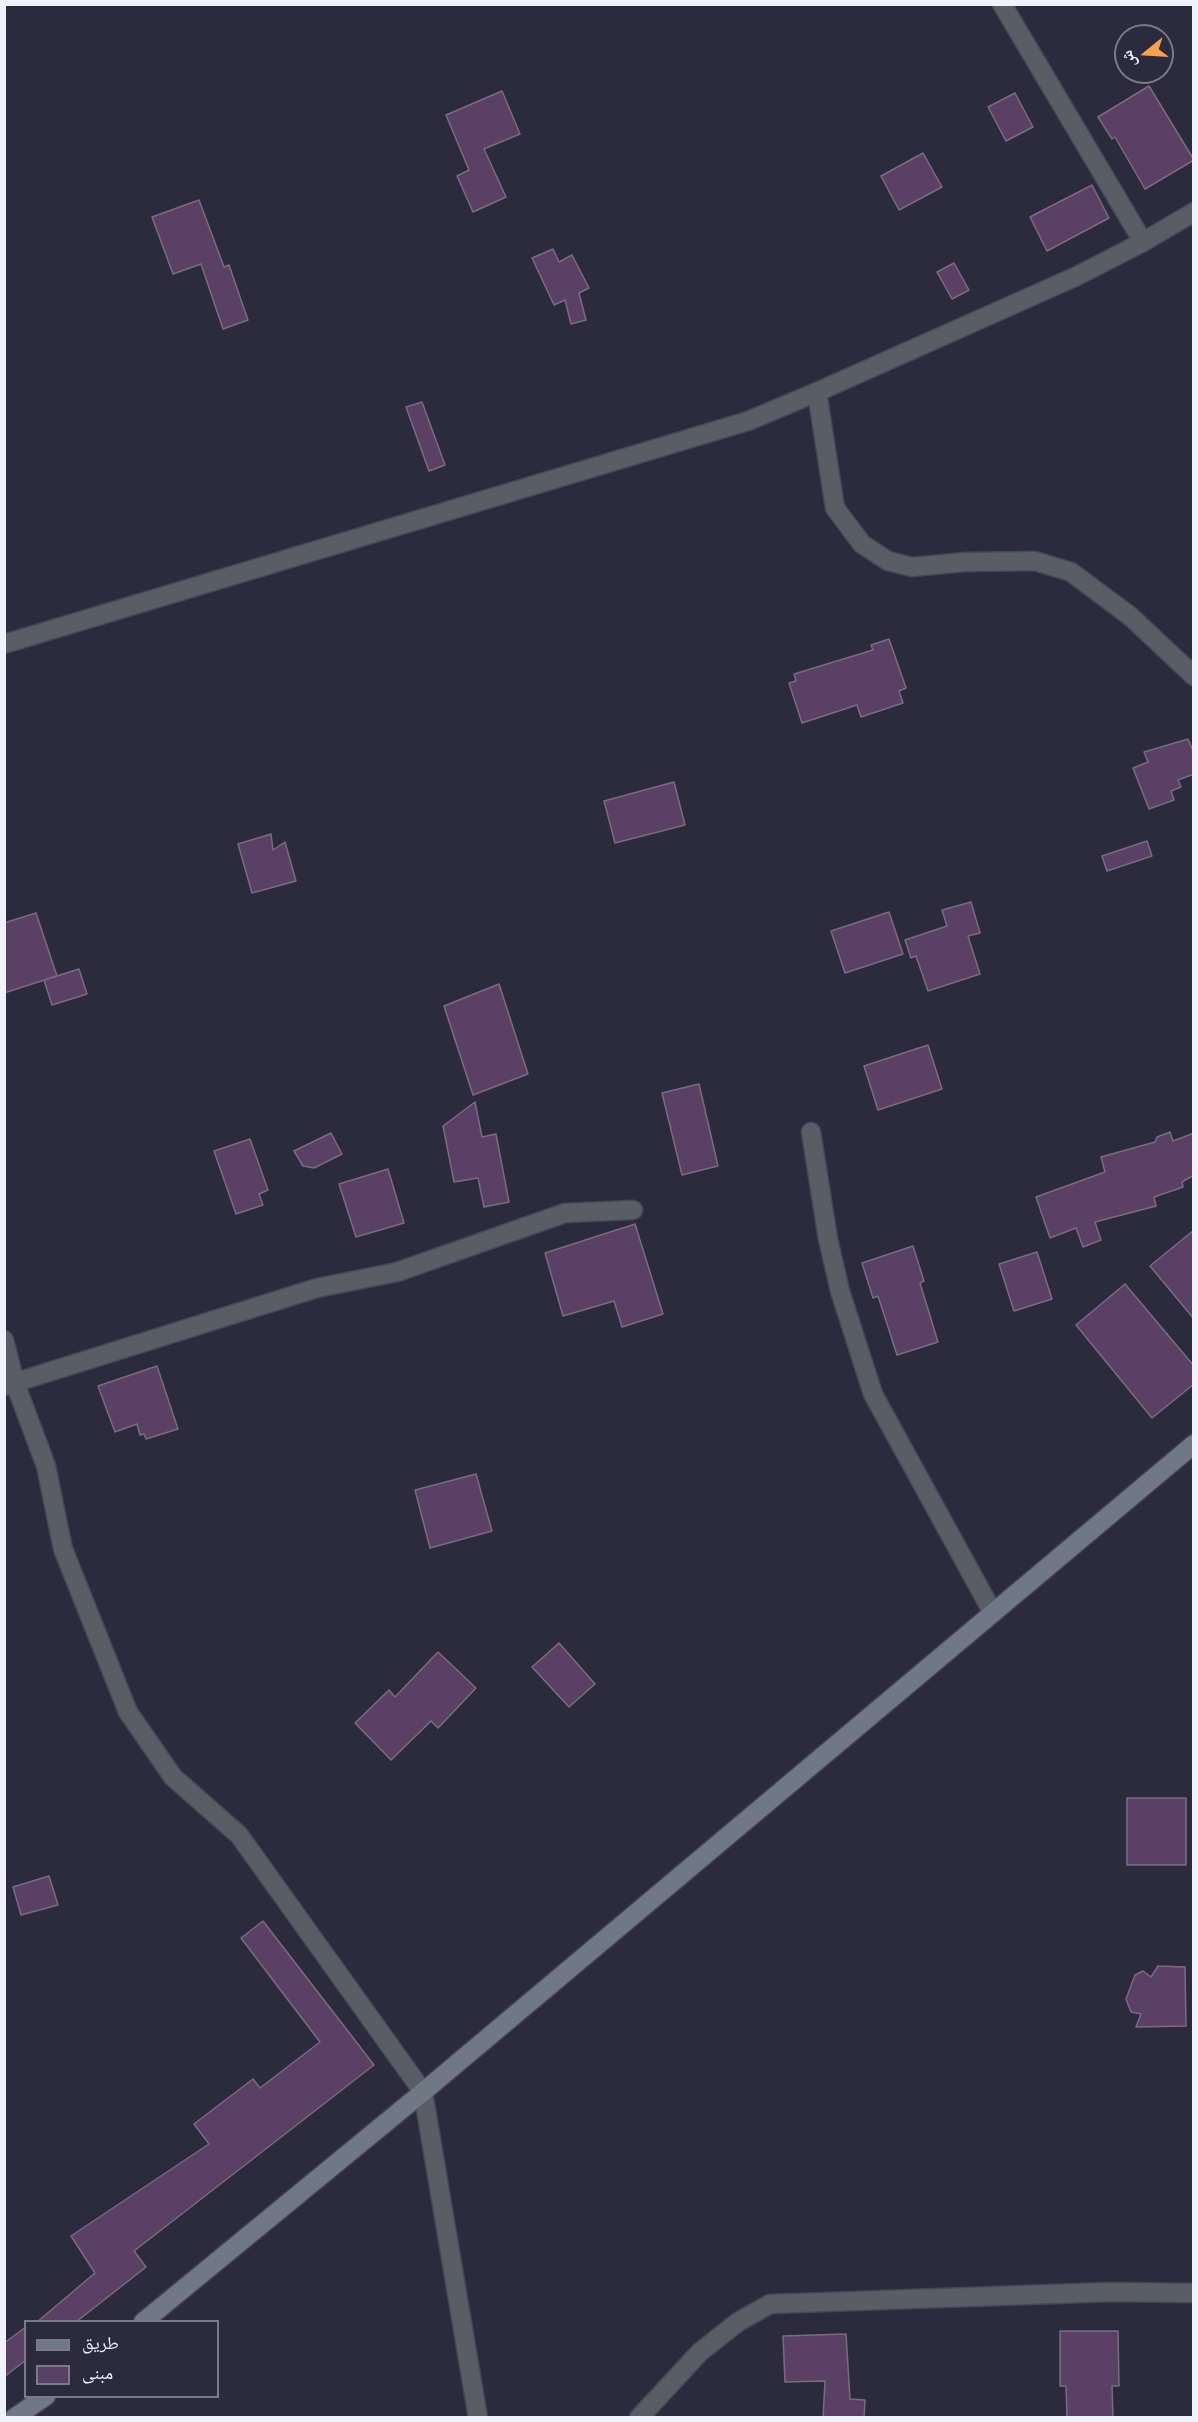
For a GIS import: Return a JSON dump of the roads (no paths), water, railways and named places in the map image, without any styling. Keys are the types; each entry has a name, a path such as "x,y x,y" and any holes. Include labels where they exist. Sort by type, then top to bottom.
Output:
{"main road":[{"path":"145,2320 423,2092 1194,1444"},
{"path":"14,2418 44,2398"}],"street":[{"path":"1002,4 1143,242"},
{"path":"4,644 748,421 1077,276 1143,242 1194,212"},
{"path":"817,392 835,508 862,544 888,561 912,567 965,562 1035,561 1071,572 1130,616 1194,676"},
{"path":"811,1132 830,1249 846,1312 873,1394 993,1613"},
{"path":"10,1384 317,1288 398,1272 565,1213 633,1210"},
{"path":"4,1340 10,1384 45,1466 63,1549 128,1712 173,1777 239,1835 423,2092 478,2418"},
{"path":"639,2418 700,2352 738,2322 770,2304 1088,2293 1194,2293"}]}
